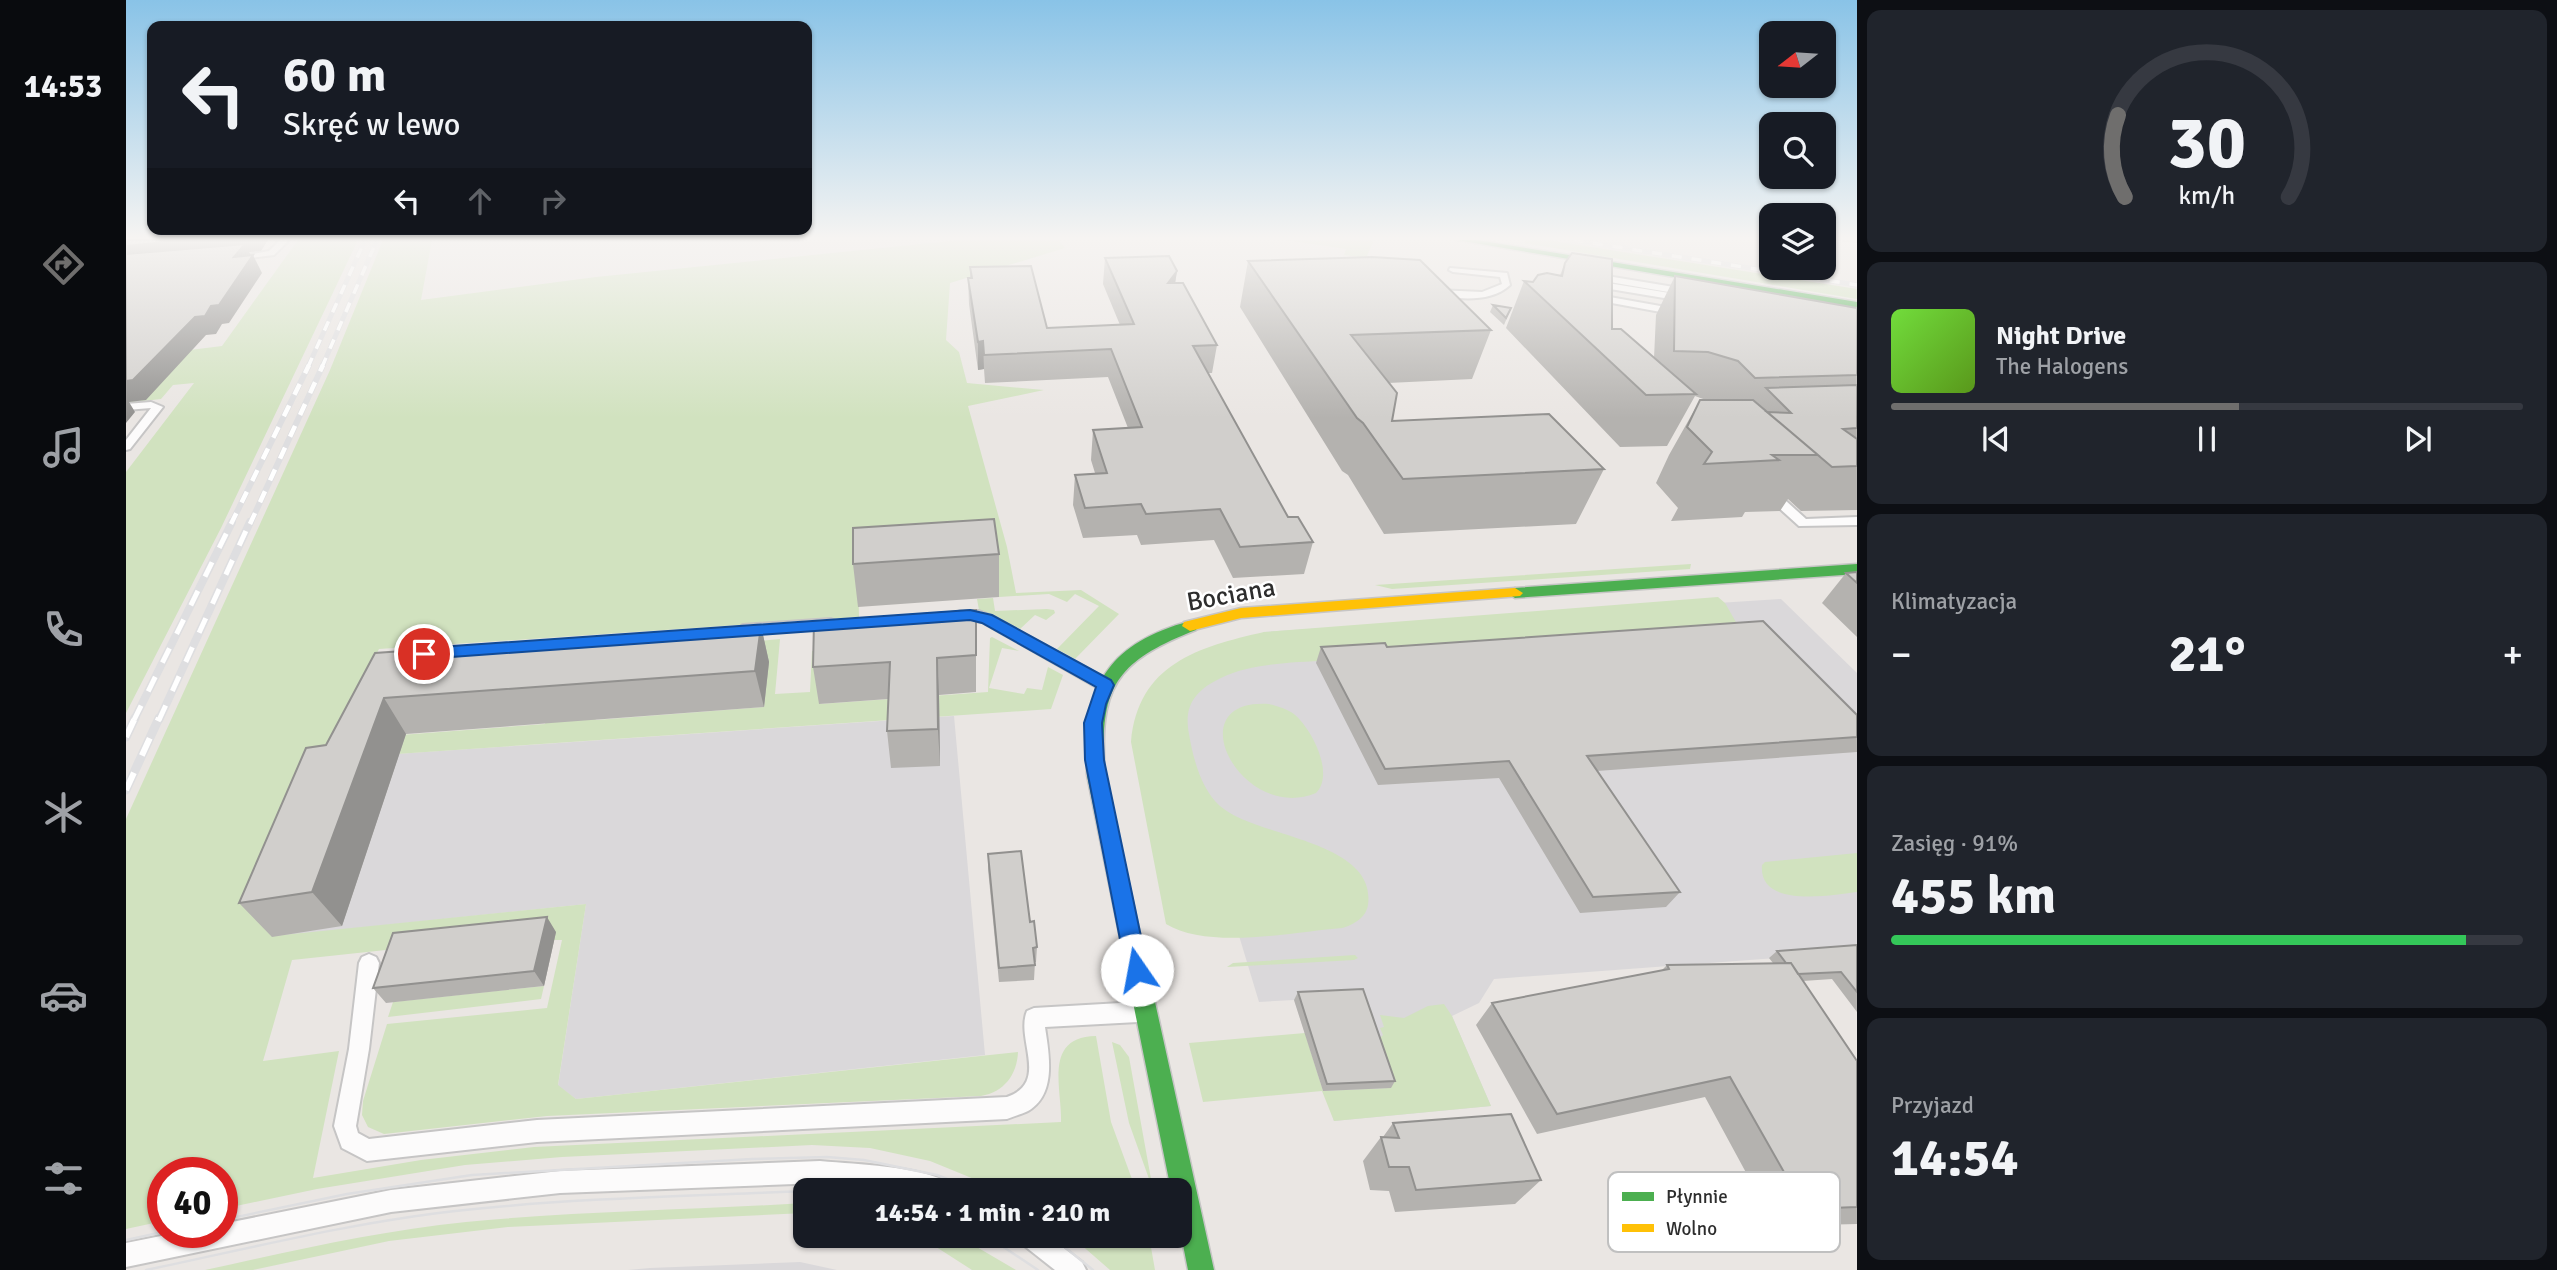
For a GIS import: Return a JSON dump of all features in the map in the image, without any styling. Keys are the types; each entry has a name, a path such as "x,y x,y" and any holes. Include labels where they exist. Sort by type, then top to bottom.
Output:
{"street":[{"path":"1804,299 1857,305"},
{"name":"Bociana","path":"1202,1270 1096,775 1093,723 1097,704 1105,685 1129,656 1189,625 1241,613 1857,569"}],"lane":[{"path":"1598,299 1688,314"},
{"path":"126,407 158,407 126,447"},
{"path":"1763,487 1803,523 1857,521"},
{"path":"944,617 970,615 987,619 1105,685"},
{"path":"728,632 850,623"},
{"path":"369,963 345,1126 350,1140 367,1150 537,1131 1007,1108 1031,1097 1037,1086 1040,1071 1034,1018 1146,1011"},
{"path":"126,1255 391,1200 560,1182 821,1172 886,1178"},
{"path":"1046,1248 1074,1270"}],"shaded area":[{"path":"1781,599 1857,673 1857,952 1494,979 1479,1003 1452,1016 1491,1106 1334,1121 1294,1000 1259,1002 1167,697 1264,632"},
{"path":"954,716 985,1055 576,1099 558,1086 586,904 272,937 308,760"},
{"path":"800,1262 837,1270 628,1270 650,1268"}],"green space":[{"path":"256,299 330,299 221,528 126,713 126,472 194,383 173,385 161,399 126,403 126,358 222,346"},
{"path":"359,299 949,299 946,340 959,352 967,383 1044,390 968,406 1007,547 1016,593 1081,590 1119,614 1075,659 1057,649 1099,606 1075,594 1067,602 1049,594 999,597 858,571 859,617 379,649 370,666 374,737 545,724 560,676 596,720 764,707 768,662 748,642 780,639 775,694 810,692 812,651 815,651 820,704 988,692 992,637 1019,651 1002,648 989,688 1024,694 1027,688 1042,690 1048,667 1063,675 1051,709 309,760 273,936 586,904 558,1085 576,1099 1018,1052 1015,1068 1008,1081 996,1091 981,1096 547,1116 384,1134 368,1127 362,1115 363,1101 387,1024 547,1008 562,940 554,940 555,932 292,960 263,1061 339,1051 313,1178 421,1160 534,1147 1061,1122 1059,1067 1062,1055 1068,1045 1079,1039 1096,1036 1111,1122 1132,1178 972,1178 930,1161 870,1148 812,1145 562,1157 465,1165 317,1189 238,1206 238,1157 147,1157 147,1224 126,1229 126,819 330,370"},
{"path":"1691,564 1690,569 1392,589 1375,585"},
{"path":"1718,597 1725,603 1740,629 1380,659 1279,664 1239,671 1214,682 1199,692 1188,714 1193,753 1199,773 1213,799 1237,817 1335,854 1354,867 1366,883 1368,905 1362,917 1346,927 1276,935 1227,938 1204,936 1184,932 1166,924 1131,742 1136,715 1145,694 1175,663 1216,645 1264,632"},
{"path":"993,598 995,611 1047,609 1054,610 1055,613 1046,620 1035,615 1020,629 979,610 977,599"},
{"path":"1269,704 1294,714 1314,741 1323,775 1316,793 1289,798 1264,791 1244,777 1229,758 1223,738 1226,720 1241,707"},
{"path":"1857,853 1857,892 1815,896 1784,894 1772,888 1764,879 1762,865 1765,862"},
{"path":"1355,955 1358,958 1354,960 1227,967 1233,963"},
{"path":"544,986 541,999 388,1017 393,1002"},
{"path":"1444,1004 1452,1016 1491,1106 1334,1121 1322,1091 1203,1102 1189,1043 1305,1033 1323,1091 1390,1088 1379,1039 1383,1035 1380,1028 1384,1027 1380,1015 1404,1018 1428,1006"},
{"path":"1112,1042 1120,1045 1129,1057 1151,1178 1129,1123"},
{"path":"793,1204 793,1214 508,1227 389,1241 253,1270 205,1270 367,1236 433,1226 593,1213"},
{"path":"938,1248 978,1248 1016,1270 972,1270"},
{"path":"1085,1248 1151,1248 1155,1270 1110,1270"}],"building":[{"path":"126,299 223,299 219,305 211,306 205,316 195,317 133,380 126,381"},
{"path":"971,299 1040,299 1047,328 1134,324 1123,299 1192,299 1217,345 1193,346 1288,517 1298,517 1313,542 1240,547 1220,509 1146,514 1141,504 1085,508 1075,475 1107,473 1093,430 1142,427 1111,349 984,355 983,341 978,342"},
{"path":"1275,299 1460,299 1491,330 1351,335 1397,393 1392,421 1549,414 1604,469 1403,479"},
{"path":"1544,299 1612,299 1612,329 1621,329 1696,394 1646,395"},
{"path":"1675,299 1807,299 1857,308 1857,375 1755,378 1738,361 1708,352 1674,351"},
{"path":"1493,305 1511,308 1506,318"},
{"path":"1857,385 1857,428 1843,429 1857,439 1857,466 1832,467 1767,412 1791,413 1766,388"},
{"path":"1700,400 1753,400 1818,455 1772,455 1779,460 1704,464 1712,452 1687,427"},
{"path":"994,519 999,554 853,564 853,528"},
{"path":"1857,572 1857,583 1846,573"},
{"path":"976,610 976,655 937,658 938,729 887,731 890,662 813,667 814,622"},
{"path":"1763,621 1857,715 1857,737 1587,756 1680,892 1593,897 1509,761 1385,769 1321,647 1385,643 1387,647"},
{"path":"761,626 755,671 384,698 312,892 239,903 306,748 326,745 375,653"},
{"path":"1021,851 1030,922 1034,921 1037,947 1033,948 1035,965 999,968 988,854"},
{"path":"547,917 534,971 373,988 393,933"},
{"path":"1857,945 1857,992 1841,972 1798,974 1791,963 1786,963 1777,951"},
{"path":"1791,963 1857,1061 1857,1207 1840,1208 1840,1172 1784,1172 1730,1077 1557,1114 1492,1003 1669,969 1667,965"},
{"path":"1363,989 1395,1081 1327,1084 1298,992"},
{"path":"1511,1114 1541,1180 1416,1190 1409,1167 1389,1167 1381,1137 1399,1138 1393,1123"}],"tram line":[{"path":"238,1217 347,1194 472,1175 752,1159 827,1157 864,1160 945,1178"},
{"path":"146,1270 345,1228 465,1210 592,1200 793,1192"},
{"path":"126,1240 147,1235"},
{"path":"1005,1248 1038,1270"},
{"path":"1066,1248 1093,1270"}],"railway":[{"path":"308,367 338,299"},
{"path":"322,367 351,299"},
{"path":"231,524 309,365"},
{"path":"250,524 323,365"},
{"path":"134,720 232,522"},
{"path":"159,720 250,522"},
{"path":"126,737 135,718"},
{"path":"126,790 159,718"}],"traffic: fast":[{"path":"1822,299 1857,305"},
{"path":"1515,593 1857,569"},
{"path":"1190,626 1139,649 1122,663 1100,698 1094,746 1096,775 1201,1270"}],"traffic: slow":[{"path":"1190,626 1241,613 1515,593"}],"route":[{"path":"424,654 970,615 987,619 1105,685 1093,723 1094,760 1137,970"}]}
